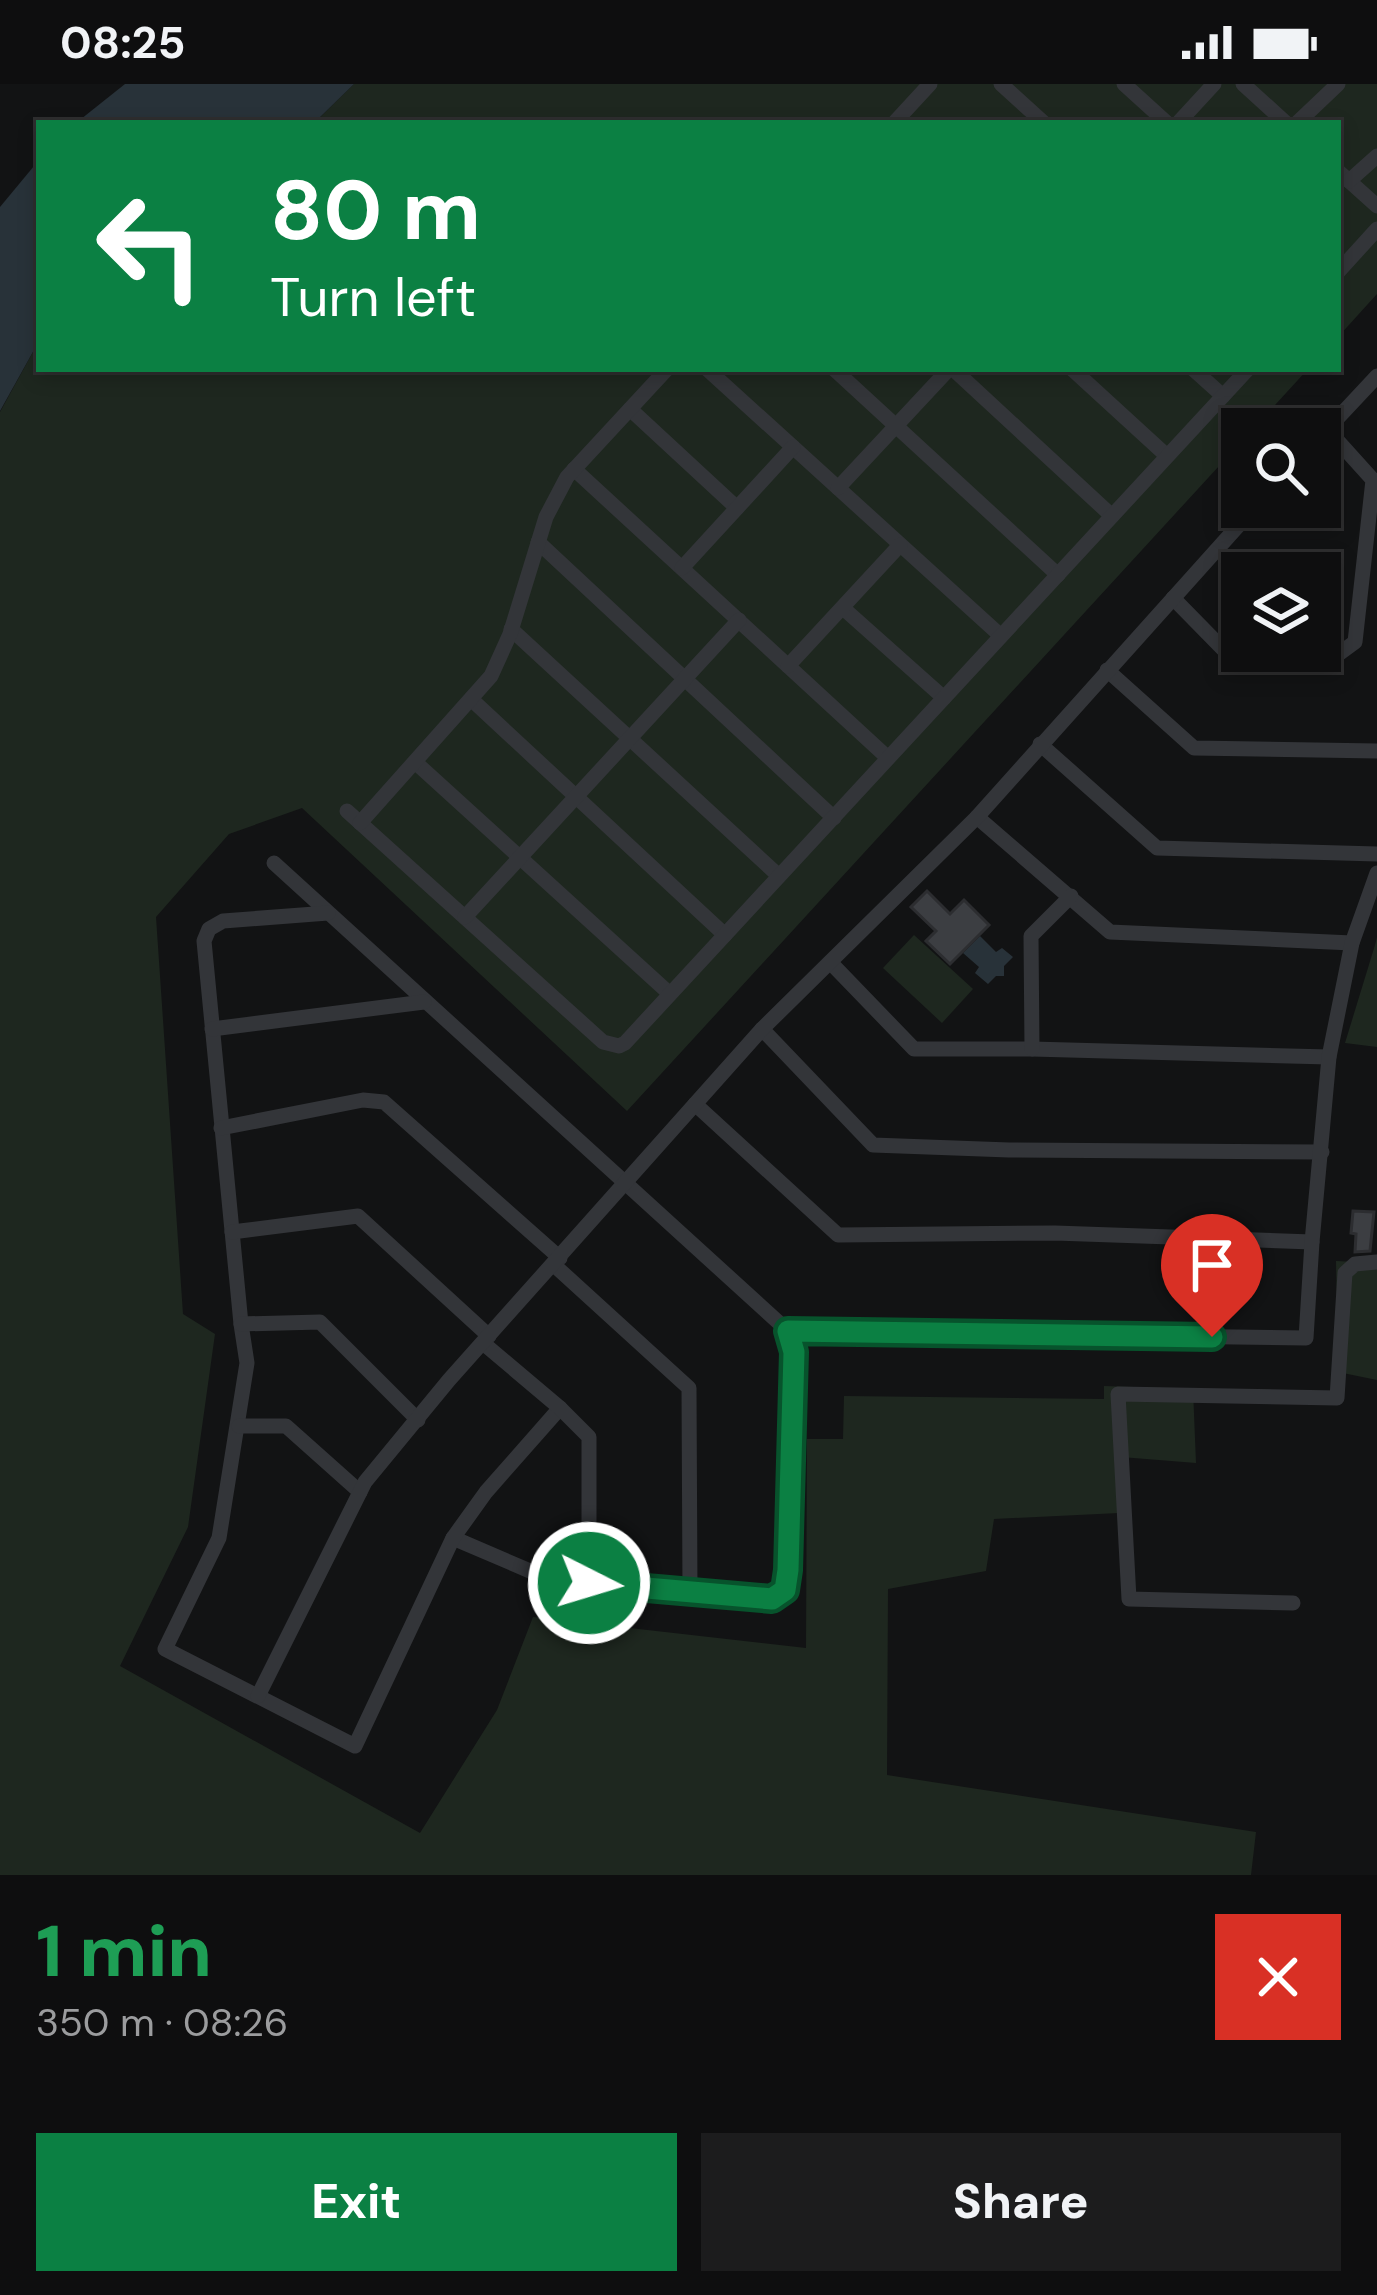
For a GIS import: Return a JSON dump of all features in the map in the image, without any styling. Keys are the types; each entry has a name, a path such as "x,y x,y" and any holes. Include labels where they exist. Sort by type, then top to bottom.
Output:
{"street":[{"path":"897,120 930,84"},
{"path":"1001,84 1040,120"},
{"path":"1124,84 1164,120"},
{"path":"1181,120 1214,84"},
{"path":"1243,84 1283,120"},
{"path":"1300,120 1338,84"},
{"path":"907,108 920,120"},
{"path":"1377,156 1344,176 1377,206"},
{"path":"1341,269 1377,230"},
{"path":"664,372 574,469 553,501 491,676 415,761 354,817 615,1047 625,1043 1245,372"},
{"path":"710,372 1001,636"},
{"path":"837,372 1058,575"},
{"path":"838,488 948,372"},
{"path":"954,372 1112,516"},
{"path":"1075,372 1168,456"},
{"path":"1196,372 1223,396"},
{"path":"1341,415 1377,376"},
{"path":"630,409 737,508"},
{"path":"682,568 793,447"},
{"path":"1341,449 1375,480 1355,642 1341,652"},
{"path":"574,469 889,758"},
{"path":"258,1696 365,1482 449,1380 762,1029 976,817 1236,528"},
{"path":"538,542 834,818"},
{"path":"788,665 900,545"},
{"path":"1173,598 1221,648"},
{"path":"843,608 944,698"},
{"path":"465,917 739,620"},
{"path":"511,628 779,876"},
{"path":"1107,670 1194,748 1377,751"},
{"path":"471,699 725,935"},
{"path":"1040,744 1157,848 1377,854"},
{"path":"415,761 670,994"},
{"path":"976,817 1110,932 1352,943"},
{"path":"274,863 788,1331 794,1352 788,1570 785,1590 772,1599 551,1580 453,1538"},
{"path":"788,1331 1306,1338 1329,1057 1352,943 1377,873"},
{"path":"1032,1049 1031,936 1071,896"},
{"path":"328,913 223,921 208,929 204,941 248,1364 219,1538 165,1648 355,1746 453,1538 486,1492 560,1408"},
{"path":"831,963 914,1049 1329,1057"},
{"path":"212,1029 424,1002"},
{"path":"762,1029 873,1145 1322,1152"},
{"path":"221,1128 363,1100 384,1102 689,1388 690,1592"},
{"path":"694,1104 838,1235 1055,1233 1312,1242"},
{"path":"232,1232 358,1216 560,1408 589,1437 589,1583"},
{"path":"1293,1603 1129,1599 1118,1394 1337,1397 1345,1273 1355,1264 1377,1262"},
{"path":"241,1324 320,1322 418,1420"},
{"path":"239,1426 286,1426 360,1492"}],"shaded area":[{"path":"125,84 354,84 317,120 80,120"},
{"path":"354,84 1377,84 1377,294 1341,334 1341,120 317,120"},
{"path":"36,164 36,346 0,411 0,207"},
{"path":"36,346 36,372 1305,372 1272,408 1221,408 1221,464 627,1111 302,808 229,834 156,917 183,1314 215,1334 188,1527 120,1666 420,1833 497,1710 533,1617 806,1648 807,1439 843,1439 844,1396 1104,1399 1104,1386 1193,1389 1196,1463 1121,1457 1119,1513 994,1519 986,1571 888,1589 887,1775 1256,1832 1251,1875 0,1875 0,412"},
{"path":"914,935 973,989 942,1023 883,968"},
{"path":"980,936 996,952 1002,948 1013,957 1004,966 1004,976 988,984 975,973 979,967 963,953"},
{"path":"1377,937 1377,1047 1345,1043 1375,945"},
{"path":"1336,1261 1377,1263 1377,1380 1338,1372"}],"building":[{"path":"927,891 950,914 964,900 989,925 950,964 926,941 936,931 911,907"},
{"path":"1353,1211 1374,1212 1370,1251 1355,1252"}],"route":[{"path":"589,1583 772,1599 785,1590 794,1352 788,1331 1212,1337"}]}
